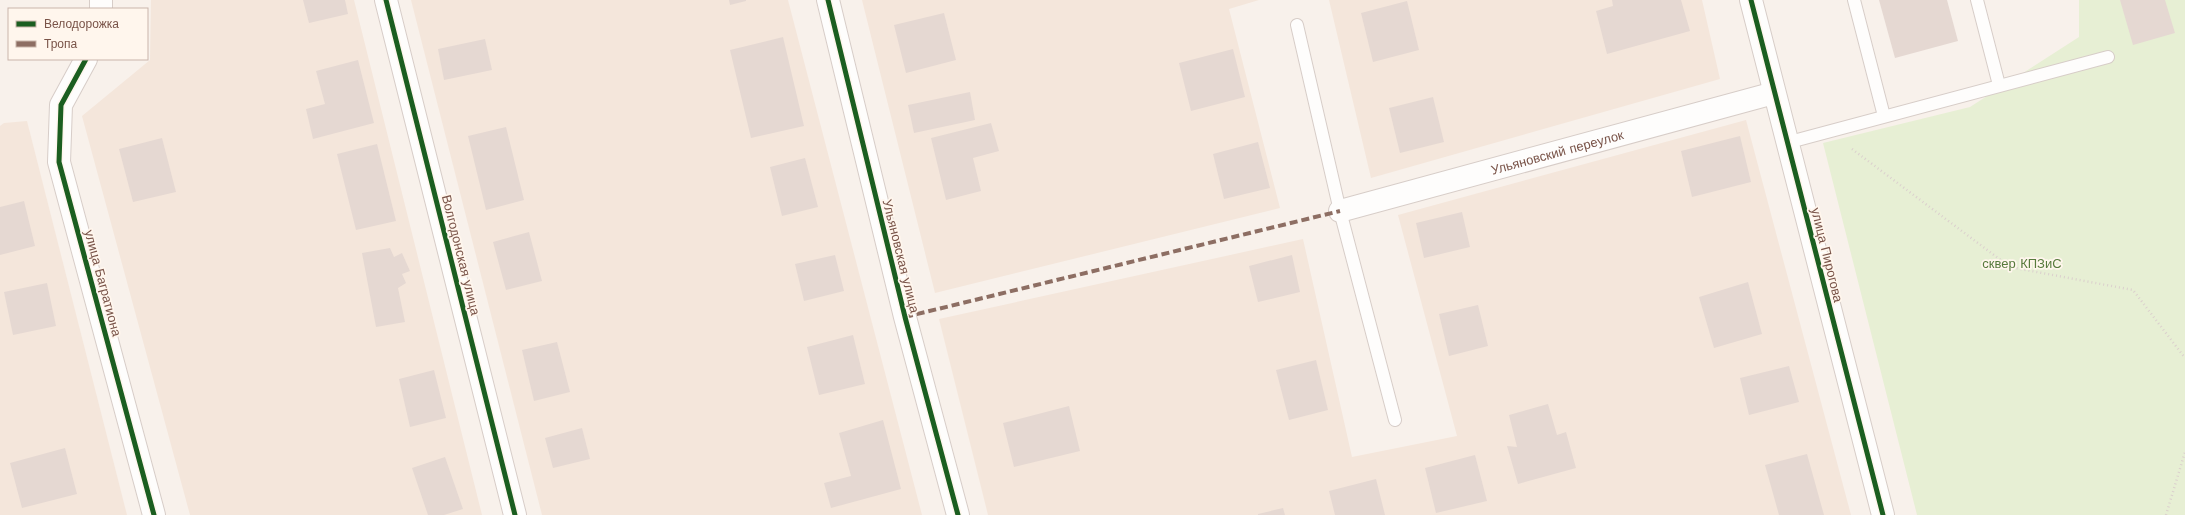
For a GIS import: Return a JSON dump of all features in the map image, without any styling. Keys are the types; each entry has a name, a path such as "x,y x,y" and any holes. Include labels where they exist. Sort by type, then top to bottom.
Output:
{"street":[{"name":"Волгодонская улица","path":"386,0 515,515"},
{"name":"Ульяновская улица","path":"828,0 905,317 958,515"},
{"name":"улица Пирогова","path":"1751,0 1786,143 1882,515"},
{"name":"улица Багратиона","path":"85,60 61,105 59,162 154,515"},
{"name":"Ульяновский переулок","path":"1340,211 1774,93"}],"lane":[{"path":"1854,0 1884,116"},
{"path":"1977,0 1999,86"},
{"path":"1297,25 1340,211 1395,420"},
{"path":"1786,143 2108,57"}],"path":[{"path":"1829,131 2010,267 2132,290 2185,358"},
{"path":"2166,515 2185,452"}],"shaded area":[{"path":"151,0 354,0 482,515 190,515 82,116 150,60"},
{"path":"411,0 788,0 922,515 542,515"},
{"path":"862,0 1259,0 1229,9 1280,208 935,293"},
{"path":"1329,0 1702,0 1720,79 1371,178"},
{"path":"1746,120 1851,515 988,515 939,319 1303,239 1352,457 1457,436 1398,215"},
{"path":"27,121 127,515 0,515 0,126 4,123"}],"green space":[{"name":"сквер КПЗиС","path":"2079,0 2185,0 2185,515 1917,515 1823,143 1970,107 2079,37"}],"building":[{"path":"303,0 345,0 348,14 309,23"},
{"path":"729,0 746,0 746,1 730,5"},
{"path":"1612,0 1681,0 1690,31 1607,54 1596,11 1613,6"},
{"path":"1879,0 1947,0 1958,41 1895,58"},
{"path":"2120,0 2165,0 2175,33 2133,45"},
{"path":"1407,1 1419,50 1373,62 1361,13"},
{"path":"944,13 956,60 906,73 894,25"},
{"path":"783,37 804,126 751,138 730,50"},
{"path":"485,39 492,70 444,80 438,49"},
{"path":"1233,49 1245,97 1191,111 1179,63"},
{"path":"358,60 374,123 313,139 306,109 325,104 316,71"},
{"path":"970,92 975,120 914,133 908,105"},
{"path":"1433,97 1444,142 1400,153 1389,108"},
{"path":"991,123 999,151 973,158 981,191 946,200 931,138"},
{"path":"506,127 524,200 486,210 468,136"},
{"path":"1740,136 1751,182 1692,197 1681,151"},
{"path":"162,138 176,192 133,202 119,149"},
{"path":"1258,142 1270,188 1224,199 1213,154"},
{"path":"377,144 396,221 356,230 337,154"},
{"path":"805,158 818,207 782,216 770,167"},
{"path":"24,201 35,246 0,255 0,207"},
{"path":"1462,212 1470,247 1424,258 1416,223"},
{"path":"529,232 542,281 506,290 493,242"},
{"path":"390,248 394,257 402,253 410,271 402,274 406,283 398,288 405,322 376,327 362,253"},
{"path":"835,255 844,291 804,301 795,264"},
{"path":"1292,255 1300,292 1258,302 1249,266"},
{"path":"1748,282 1762,334 1714,348 1699,297"},
{"path":"47,283 56,326 13,335 4,292"},
{"path":"1478,305 1488,346 1449,356 1439,314"},
{"path":"853,335 865,384 819,395 807,347"},
{"path":"557,342 570,392 534,401 522,350"},
{"path":"1316,360 1328,410 1289,420 1276,370"},
{"path":"1789,366 1799,402 1749,415 1740,378"},
{"path":"434,370 446,418 410,427 399,379"},
{"path":"1548,404 1557,435 1566,432 1576,468 1518,484 1507,446 1517,447 1509,415"},
{"path":"1069,406 1080,451 1014,467 1003,423"},
{"path":"883,420 901,489 831,508 824,483 851,476 839,433"},
{"path":"582,428 590,459 553,468 545,438"},
{"path":"65,448 77,494 22,508 10,463"},
{"path":"1807,454 1824,515 1779,515 1765,465"},
{"path":"1475,455 1487,501 1436,513 1425,468"},
{"path":"445,457 463,509 444,515 428,515 412,468"},
{"path":"1376,479 1385,515 1335,515 1329,491"},
{"path":"1283,508 1285,515 1258,515 1258,514"}],"marked path":[{"path":"905,317 1340,211"}],"cycle path":[{"path":"386,0 515,515"},
{"path":"828,0 905,317 958,515"},
{"path":"1751,0 1883,515"},
{"path":"85,60 61,105 59,162 154,515"}]}
